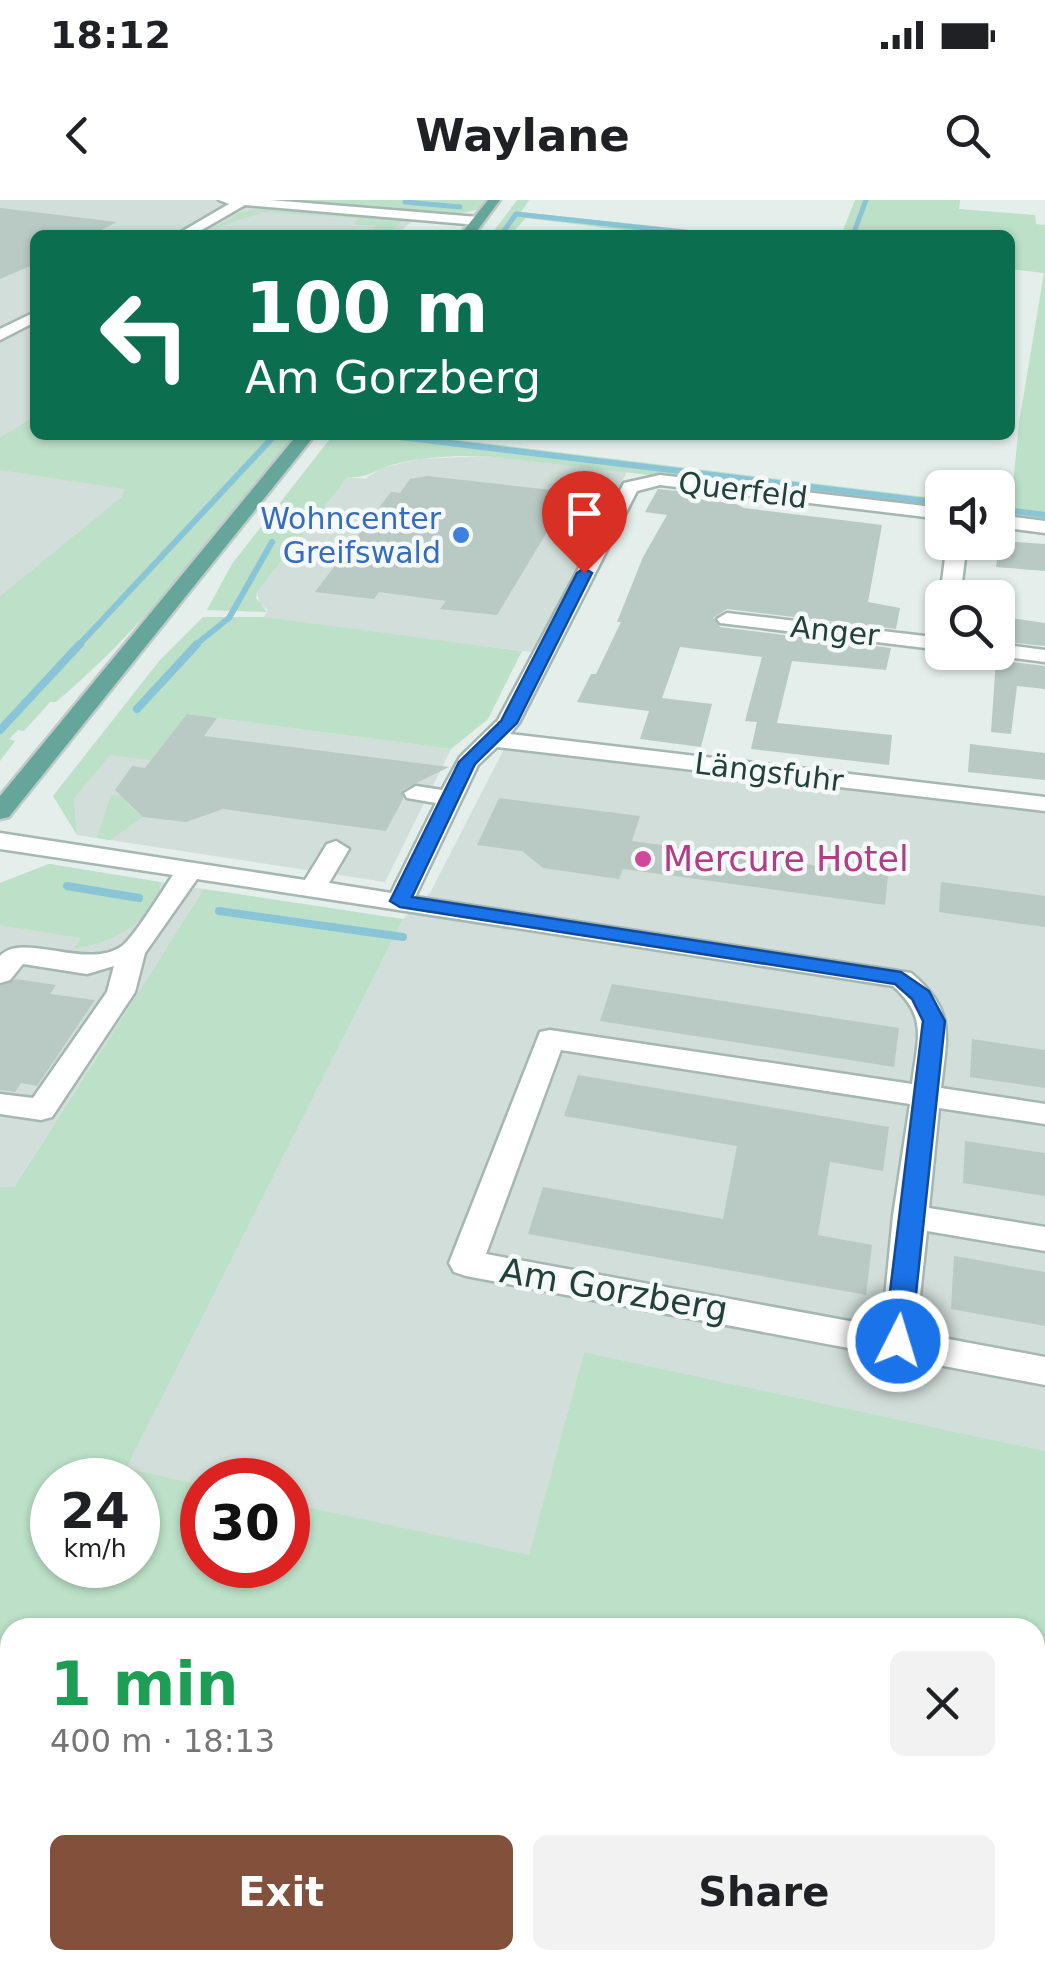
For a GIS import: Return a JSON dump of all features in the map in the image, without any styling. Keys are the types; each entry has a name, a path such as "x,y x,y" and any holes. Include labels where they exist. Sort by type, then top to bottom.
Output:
{"main road":[{"path":"471,230 494,200"},
{"path":"0,812 302,440"}],"street":[{"path":"225,200 478,221"},
{"path":"192,230 244,201"},
{"path":"0,335 30,319"},
{"name":"Querfeld","path":"400,901 468,762 500,731 630,486 643,481 925,512"},
{"path":"1015,523 1045,527"},
{"name":"Anger","path":"727,619 925,642"},
{"path":"522,633 552,636"},
{"path":"1015,652 1045,656"},
{"name":"Längsfuhr","path":"500,731 1045,804"},
{"path":"416,794 450,798"},
{"path":"0,841 901,979 921,996 934,1021 909,1216 898,1341"},
{"path":"314,888 336,850"},
{"path":"0,1104 41,1110 121,992 131,953 190,870"},
{"path":"0,974 16,955 87,965 131,953"},
{"name":"Am Gorzberg","path":"924,1095 550,1038 466,1262 1045,1371"},
{"path":"924,1095 1045,1114"},
{"path":"909,1216 1045,1239"}],"shaded area":[{"path":"0,200 486,200 476,210 464,213 422,213 402,230 30,230 30,440 43,440 125,489 123,497 0,596"},
{"path":"486,456 628,470 532,652 263,619 268,610 260,604 257,592 348,477 365,479 382,468 420,459"},
{"path":"187,714 451,749 385,882 77,835 74,799 110,754"},
{"path":"504,749 1045,812 1045,1451 584,1352 529,1556 310,1508 310,1458 180,1458 180,1480 160,1476 160,1458 130,1458 403,919 430,893"},
{"path":"49,864 204,889 13,1188 0,1187 0,883"}],"green space":[{"path":"263,200 486,200 476,210 444,215"},
{"path":"517,200 529,200 521,212 690,230 623,230 526,218 515,230 495,230"},
{"path":"855,200 960,200 959,209 1035,215 1036,224 1045,225 1045,522 1015,518 1019,423 1044,273 1015,270 1015,230 843,230"},
{"path":"267,208 402,221 392,230 370,230 376,226 354,224 359,218 263,212 212,229 241,212"},
{"path":"30,419 30,440 292,440 152,608 89,672 56,702 50,702 24,731 18,730 9,739 15,741 0,761 0,596 122,497 125,489 0,470 0,438"},
{"path":"329,440 458,440 925,497 925,507 486,456 420,459 348,477 257,592 256,598 267,612 207,610 232,564"},
{"path":"203,617 262,617 522,651 488,719 451,749 187,714 151,760 110,755 74,799 77,835 53,796 160,660"},
{"path":"111,795 127,797 129,806 143,817 110,840 97,838"},
{"path":"49,864 159,882 161,897 123,932 74,949 81,938 0,925 0,883"},
{"path":"204,889 403,919 131,1458 30,1458 30,1588 160,1588 160,1476 180,1480 180,1588 310,1588 310,1508 529,1555 584,1352 1045,1451 1045,1618 0,1618 0,1187 14,1187"}],"building":[{"path":"0,208 117,222 102,230 30,230 30,266 0,279"},
{"path":"427,476 560,491 547,511 559,512 497,615 440,609 446,601 379,592 374,599 315,592 391,492 400,493 410,479"},
{"path":"658,489 688,492 685,497 744,508 882,525 868,602 900,608 896,629 727,609 713,618 720,627 891,648 886,670 792,661 777,723 892,735 889,765 751,749 757,722 745,721 762,657 680,647 662,698 712,704 701,747 640,739 649,711 577,702 591,674 596,674 621,622 617,622 643,557 667,515 645,512"},
{"path":"1015,542 1045,544 1045,571 996,567 997,560 1015,560"},
{"path":"1015,619 1045,623 1045,646 1015,643"},
{"path":"1015,662 1045,666 1045,689 1017,686 1011,734 991,732 995,670 1015,670"},
{"path":"187,714 217,718 204,736 449,767 402,790 403,799 386,831 223,809 186,822 143,817 115,790 132,766 145,768"},
{"path":"970,744 1045,753 1045,780 968,772"},
{"path":"499,798 640,816 632,841 888,875 885,905 623,869 619,879 543,868 522,851 477,845"},
{"path":"941,882 1045,896 1045,927 939,912"},
{"path":"16,979 56,985 50,994 95,1000 37,1086 21,1083 15,1092 0,1090 0,986"},
{"path":"612,984 899,1028 894,1067 600,1021"},
{"path":"972,1039 1045,1050 1045,1088 970,1077"},
{"path":"578,1075 889,1127 883,1171 830,1162 818,1235 872,1245 866,1295 528,1234 543,1187 723,1219 737,1146 564,1116"},
{"path":"965,1141 1045,1153 1045,1196 963,1183"},
{"path":"954,1256 1045,1272 1045,1326 951,1309"}],"waterway":[{"path":"855,230 866,200"},
{"path":"405,202 460,207"},
{"path":"505,230 516,214 665,230"},
{"path":"78,646 270,440"},
{"path":"425,440 925,501"},
{"path":"1015,511 1045,515"},
{"path":"194,646 229,618 272,542"},
{"path":"0,730 80,644"},
{"path":"137,709 197,644"},
{"path":"67,886 139,898"},
{"path":"219,911 403,937"}],"place":[{"name":"Wohncenter Greifswald","path":"461,535"},
{"name":"Mercure Hotel","path":"643,859"}],"route":[{"path":"584,573 508,723 468,762 400,901 901,979 921,996 934,1021 909,1216 898,1341"}]}
